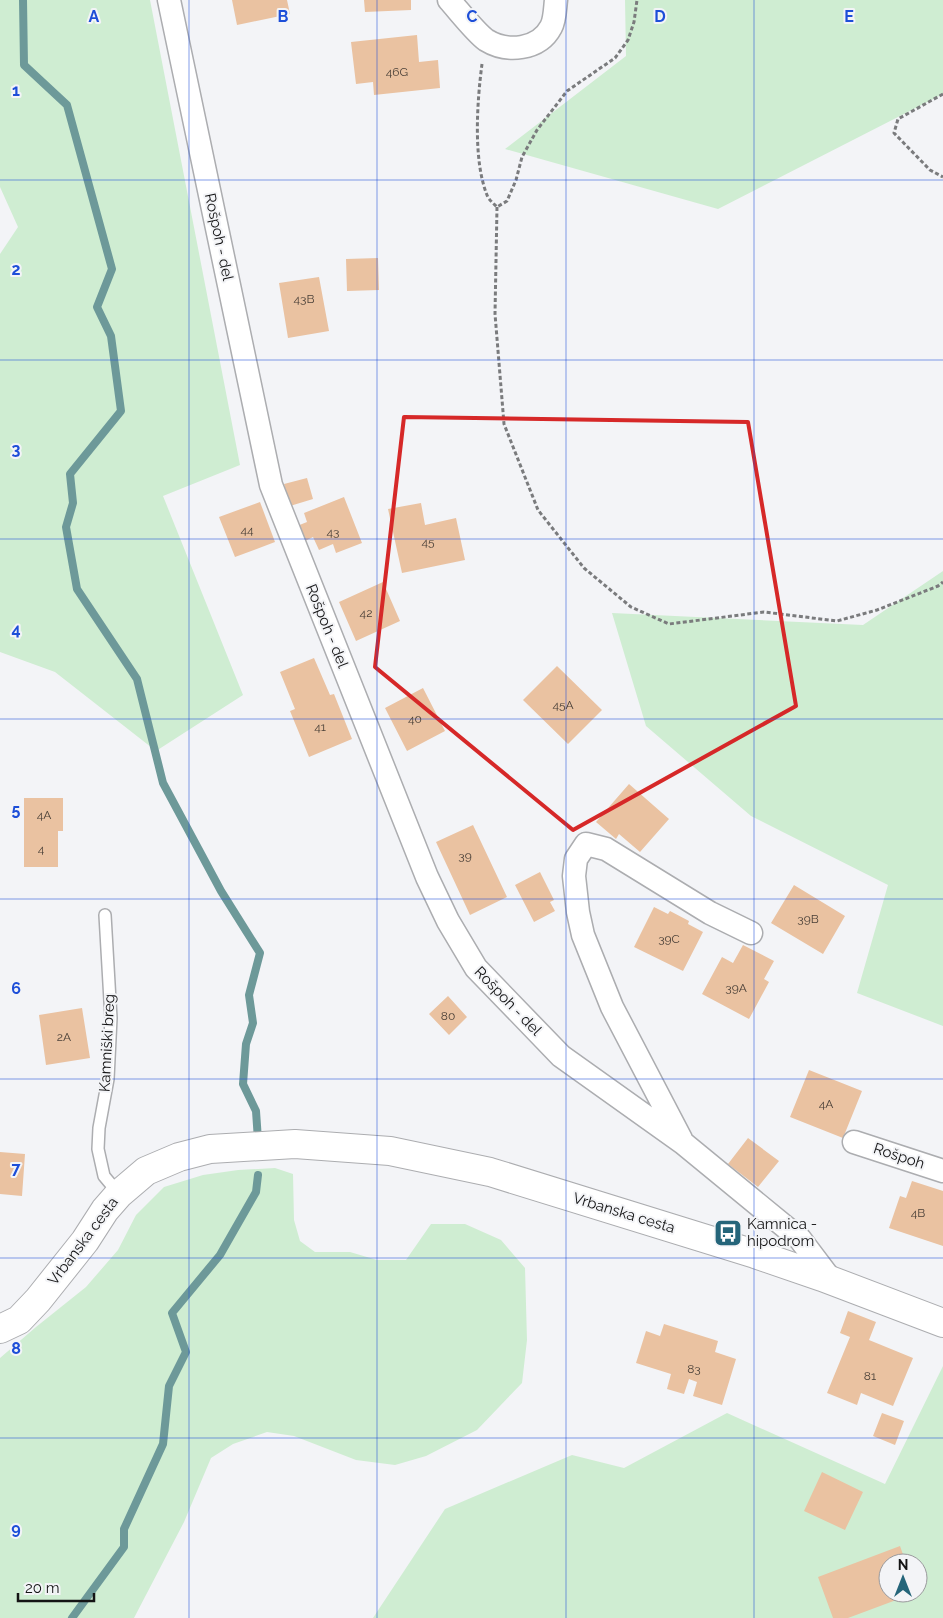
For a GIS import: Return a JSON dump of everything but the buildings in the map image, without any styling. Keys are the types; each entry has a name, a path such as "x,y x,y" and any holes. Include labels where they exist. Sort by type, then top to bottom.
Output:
{"street":[{"name":"Rošpoh - del","path":"169,0 271,485 427,877 448,921 476,968 562,1056 683,1143 800,1239 831,1280"},
{"path":"449,0 485,39 500,46 515,48 540,41 552,26 556,0"},
{"name":"Rošpoh - del","path":"683,1143 612,1007 583,935 574,876 576,859 586,844 606,849 710,913 751,933"},
{"name":"Rošpoh","path":"854,1142 943,1171"},
{"name":"Vrbanska cesta","path":"0,1330 19,1320 38,1300 85,1241 119,1194 146,1171 179,1157 210,1149 296,1144 390,1151 490,1172 755,1254 831,1280 943,1323"}],"lane":[{"name":"Kamniški breg","path":"105,916 111,1018 108,1079 99,1128 98,1149 104,1176 119,1194"}],"path":[{"path":"497,207 507,201 516,180 522,157 537,130 567,91 614,58 628,40 634,22 637,0"},
{"path":"485,39 478,92 478,148 482,179 488,198 497,207 495,314 504,424 538,510 584,568 631,607 669,624 764,612 837,621 877,610 938,586 943,582"},
{"path":"943,94 898,119 894,133 930,170 943,177"}],"highlighted area":[{"path":"404,417 748,422 796,706 573,830 375,667"}],"green space":[{"path":"0,0 150,0 240,465 163,496 243,695 156,751 55,672 0,652 0,254 18,227 0,187"},
{"path":"625,0 943,0 943,94 718,209 505,149 626,56"},
{"path":"943,571 943,1026 857,993 888,885 751,816 646,726 612,613 863,625"},
{"path":"275,1168 293,1174 294,1220 300,1241 315,1252 350,1252 377,1260 406,1260 431,1224 465,1224 501,1240 525,1268 527,1340 522,1383 477,1430 426,1456 395,1465 356,1460 294,1436 267,1432 233,1444 211,1458 184,1522 134,1618 0,1618 0,1358 86,1287 118,1250 136,1215 164,1187 203,1175 238,1170"},
{"path":"943,1366 943,1618 373,1618 445,1509 572,1455 624,1468 727,1413 885,1484"}],"waterway":[{"path":"23,0 24,65 67,105 112,269 97,307 111,336 121,411 70,474 73,503 66,527 77,589 137,679 163,783 221,891 260,953 249,995 253,1023 246,1044 243,1084 256,1111 258,1140"},
{"path":"72,1618 124,1547 124,1529 163,1444 169,1386 186,1352 172,1313 220,1255 256,1192 258,1175"}],"place":[{"name":"Kamnica - hipodrom","path":"728,1233"}]}
